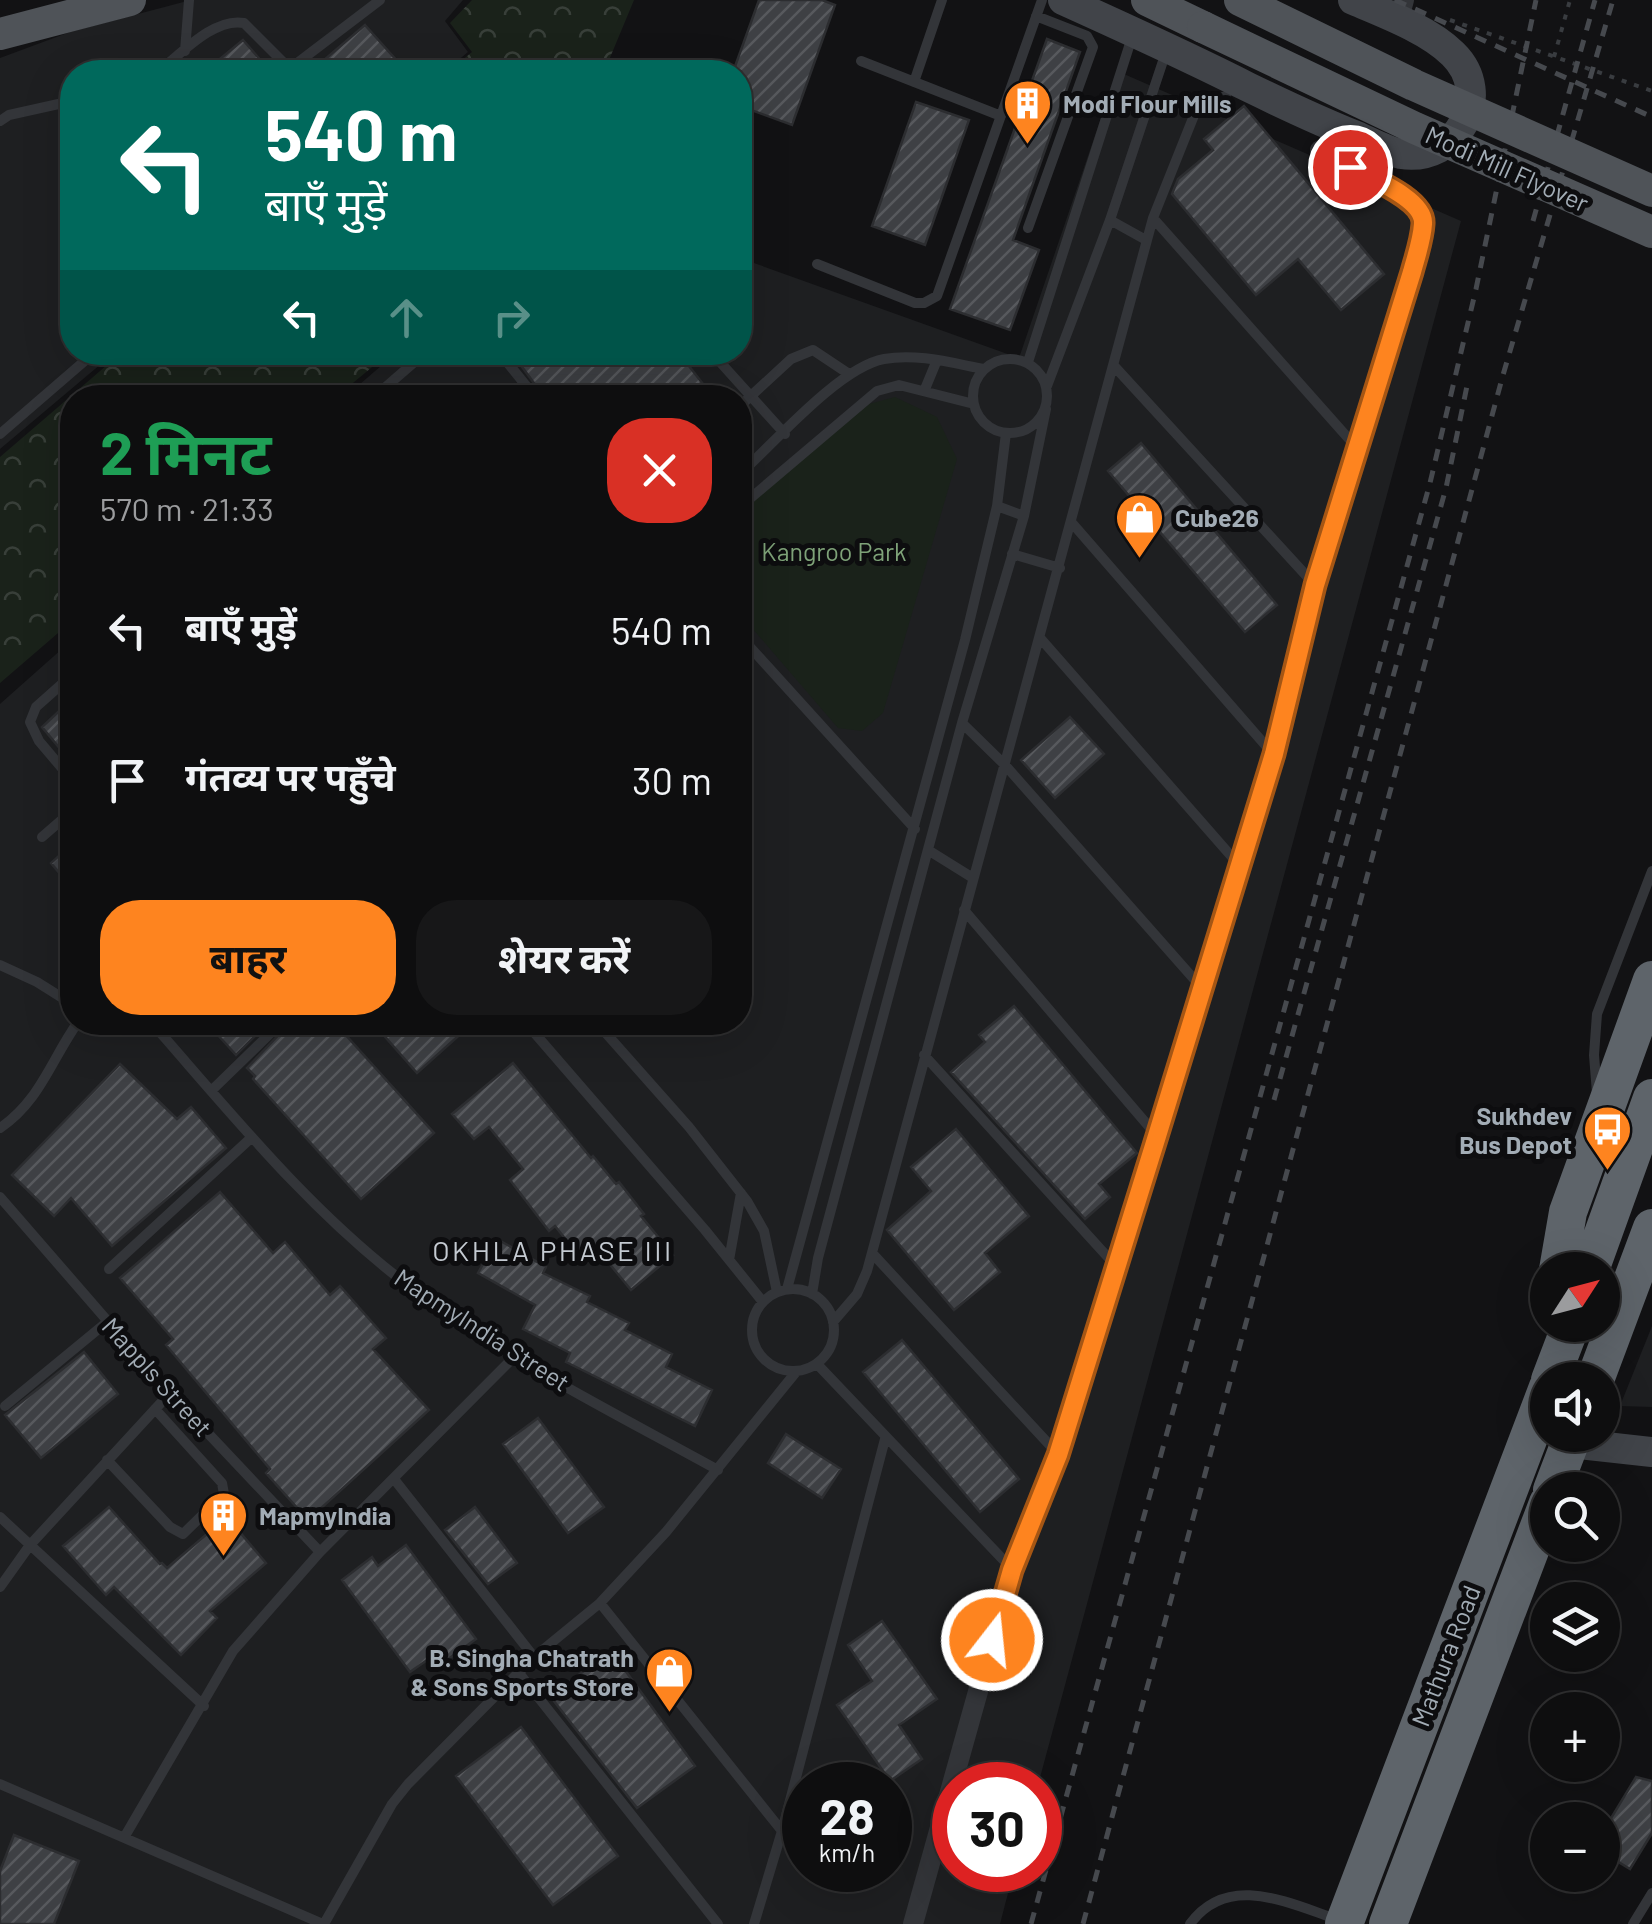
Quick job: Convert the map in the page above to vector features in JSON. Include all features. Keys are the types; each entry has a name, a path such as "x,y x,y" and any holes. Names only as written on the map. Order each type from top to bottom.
{"highway":[{"path":"1561,1252 1568,1212 1652,980"},
{"path":"1596,1252 1652,1098"},
{"path":"1601,1362 1652,1228"},
{"name":"Mathura Road","path":"1345,1923 1530,1435"},
{"name":"Mathura Road","path":"1388,1924 1530,1550"}],"main road":[{"path":"0,34 130,0"},
{"name":"Modi Mill Flyover","path":"1147,0 1415,128 1652,232"},
{"name":"Modi Mill Flyover","path":"1240,0 1414,85 1652,191"},
{"path":"1049,8 1134,32 1302,114 1398,154 1420,155 1441,148 1458,134 1470,114 1472,92 1466,70 1452,52 1402,8 1353,0"},
{"path":"1620,1447 1652,1452"}],"street":[{"path":"913,1924 1012,1570 1058,1455 1274,754 1315,585 1412,272 1424,221 1412,201 1320,150"}],"lane":[{"path":"186,51 189,0"},
{"path":"301,60 380,0"},
{"path":"914,82 942,0"},
{"path":"1028,228 1093,47 1088,36 1042,0"},
{"path":"817,264 914,303 924,304 937,296 1001,116 1049,8"},
{"path":"174,60 216,28 238,21 281,60"},
{"path":"1028,362 1134,32"},
{"path":"812,1294 818,1258 962,724 1024,516 1046,409 1047,386 1110,220 1168,47"},
{"path":"861,61 1001,116"},
{"path":"833,1322 857,1294 872,1253 1153,218 1199,103 1226,96"},
{"path":"0,121 9,114 60,103"},
{"path":"1153,218 1357,448"},
{"path":"1110,220 1146,240"},
{"path":"784,434 752,395 791,359 813,350 849,374"},
{"path":"1046,409 1030,427 1006,433 984,422 974,404 974,388 984,369 1006,358 1028,362 1047,386"},
{"path":"752,463 849,374 884,360 936,360 984,369"},
{"path":"925,389 936,360"},
{"path":"0,434 80,365"},
{"path":"389,385 411,365"},
{"path":"509,365 525,385"},
{"path":"724,365 743,385"},
{"path":"1115,367 1315,585"},
{"path":"752,497 877,391 899,386 925,389 974,404"},
{"path":"782,1291 915,829 997,506 1006,433"},
{"path":"997,506 1024,516"},
{"path":"1072,523 1274,754"},
{"path":"1012,554 1060,568"},
{"path":"1041,638 1239,865"},
{"path":"752,649 915,829"},
{"path":"60,686 36,707 30,722 39,741 60,766"},
{"path":"962,724 1005,765 1202,988"},
{"path":"42,837 60,821"},
{"path":"928,850 973,878"},
{"path":"1600,1124 1594,1055 1597,1014 1652,871"},
{"path":"964,910 1157,1136"},
{"path":"0,965 60,996"},
{"path":"0,1128 17,1117 40,1090 71,1035"},
{"name":"MapmyIndia Street","path":"161,1035 251,1138 327,1216 401,1280 514,1357 718,1470"},
{"path":"211,1092 269,1035"},
{"path":"536,1035 762,1302"},
{"path":"608,1035 741,1193 764,1230 782,1291"},
{"path":"924,1055 1116,1267"},
{"path":"109,1269 251,1138"},
{"path":"729,1260 741,1193"},
{"name":"Mappls Street","path":"0,1197 170,1393 320,1552"},
{"path":"872,1253 1058,1455"},
{"path":"0,1784 323,1924 392,1804 518,1673 600,1603 666,1532 796,1372 817,1364 831,1347 833,1322 825,1304 812,1294 782,1291 762,1302 752,1319 751,1330 757,1352 774,1367 796,1372"},
{"path":"5,1406 107,1322"},
{"path":"124,1836 233,1651 320,1552 514,1357"},
{"path":"817,1364 1012,1570"},
{"path":"0,1586 30,1545 170,1393"},
{"path":"107,1460 170,1527 182,1534 224,1494 222,1483 155,1409"},
{"path":"800,1762 885,1440"},
{"path":"394,1479 534,1658"},
{"path":"0,1518 204,1706"},
{"path":"600,1603 782,1830 754,1924"},
{"path":"518,1673 718,1924"},
{"path":"1633,1924 1652,1892"},
{"path":"1190,1924 1203,1907 1224,1896 1242,1894 1345,1923"}],"path":[{"path":"1554,56 1570,0"},
{"path":"1402,8 1652,91"}],"shaded area":[{"path":"191,0 463,0 445,21 468,52 458,60 60,60 60,365 100,365 76,385 60,385 60,398 0,449 0,58 70,32"},
{"path":"1117,71 1461,221 1044,1762 932,1762 932,1892 1008,1892 1000,1924 0,1924 0,704 60,651 60,1035 752,1035 752,385 359,385 382,365 752,365 752,262 1019,358"},
{"path":"1652,1326 1652,1407 1620,1406"}],"green space":[{"path":"472,0 634,0 609,60 462,60 472,52 450,23"},
{"path":"107,365 375,365 350,385 84,385"},
{"name":"Kangroo Park","path":"895,397 937,417 957,459 883,713 862,731 838,728 752,628 752,501 869,404"},
{"path":"60,405 60,631 0,683 0,457"}],"building":[{"path":"759,0 822,0 835,5 792,125 752,110 752,60 737,60"},
{"path":"365,25 396,60 324,60"},
{"name":"Modi Flour Mills","path":"1047,39 1080,52 1013,240 1039,250 1010,330 950,309"},
{"path":"243,40 260,60 219,60"},
{"path":"916,102 969,120 925,245 872,226"},
{"path":"1244,106 1384,274 1341,310 1298,259 1256,295 1172,194 1178,179 1213,150 1204,139"},
{"path":"521,365 688,365 704,385 535,385"},
{"path":"1141,443 1277,605 1245,632 1108,471"},
{"path":"60,710 60,749 42,727"},
{"path":"1070,717 1104,754 1055,798 1021,760"},
{"path":"60,855 60,874 51,863"},
{"path":"1014,1006 1137,1153 1099,1184 1110,1197 1085,1219 951,1072 985,1042 979,1035"},
{"path":"218,1035 256,1035 236,1055"},
{"path":"279,1035 346,1035 434,1133 361,1199 247,1068"},
{"path":"384,1035 459,1035 417,1073"},
{"path":"513,1063 591,1158 616,1184 619,1182 673,1255 631,1290 598,1250 583,1261 555,1226 549,1231 510,1180 523,1169 489,1127 474,1139 452,1114"},
{"path":"120,1064 177,1119 191,1107 226,1148 112,1246 71,1198 54,1216 12,1175"},
{"path":"956,1129 1029,1216 985,1253 1000,1272 954,1310 887,1230 931,1191 911,1167"},
{"path":"220,1192 273,1253 285,1242 330,1295 340,1286 386,1338 373,1349 429,1410 308,1520 166,1345 173,1339 120,1278"},
{"path":"497,1239 546,1267 543,1273 590,1296 587,1302 629,1323 625,1330 672,1354 666,1367 712,1390 695,1426 566,1362 570,1353 523,1329 535,1305 478,1273"},
{"path":"902,1340 1019,1479 980,1512 863,1372"},
{"path":"84,1352 118,1394 41,1458 5,1415"},
{"path":"538,1418 604,1507 568,1533 503,1444"},
{"path":"786,1434 841,1469 822,1498 768,1463"},
{"path":"109,1507 167,1568 227,1517 266,1563 210,1611 217,1618 181,1655 114,1587 106,1595 63,1546"},
{"path":"475,1507 517,1563 488,1584 445,1530"},
{"path":"406,1545 476,1639 440,1665 433,1656 410,1672 342,1580 372,1557 378,1566"},
{"path":"882,1621 937,1699 899,1725 922,1759 912,1766 912,1762 877,1762 837,1705 872,1681 848,1645"},
{"path":"611,1651 695,1766 637,1808 550,1696"},
{"path":"521,1727 618,1856 553,1905 456,1776"},
{"path":"1636,1777 1652,1781 1652,1833 1630,1869 1620,1863 1620,1803"},
{"path":"14,1835 79,1861 54,1924 0,1924 0,1871"}],"railway":[{"path":"1395,0 1652,117"},
{"path":"1031,1924 1430,483 1476,289 1536,0"},
{"path":"1533,221 1595,0"},
{"path":"1083,1924 1503,375 1613,0"},
{"path":"1274,1100 1446,488 1467,386"}],"place":[{"name":"Modi Flour Mills","path":"1028,146"},
{"name":"Cube26","path":"1140,560"},
{"name":"Sukhdev Bus Depot","path":"1607,1172"},
{"name":"MapmyIndia","path":"224,1558"},
{"name":"B. Singha Chatrath & Sons Sports Store","path":"669,1714"}],"district":[{"name":"OKHLA PHASE III","path":"553,1251"}],"route":[{"path":"992,1640 1012,1570 1058,1455 1157,1136 1274,754 1315,585 1412,272 1424,221 1420,210 1412,201 1350,167"}]}
